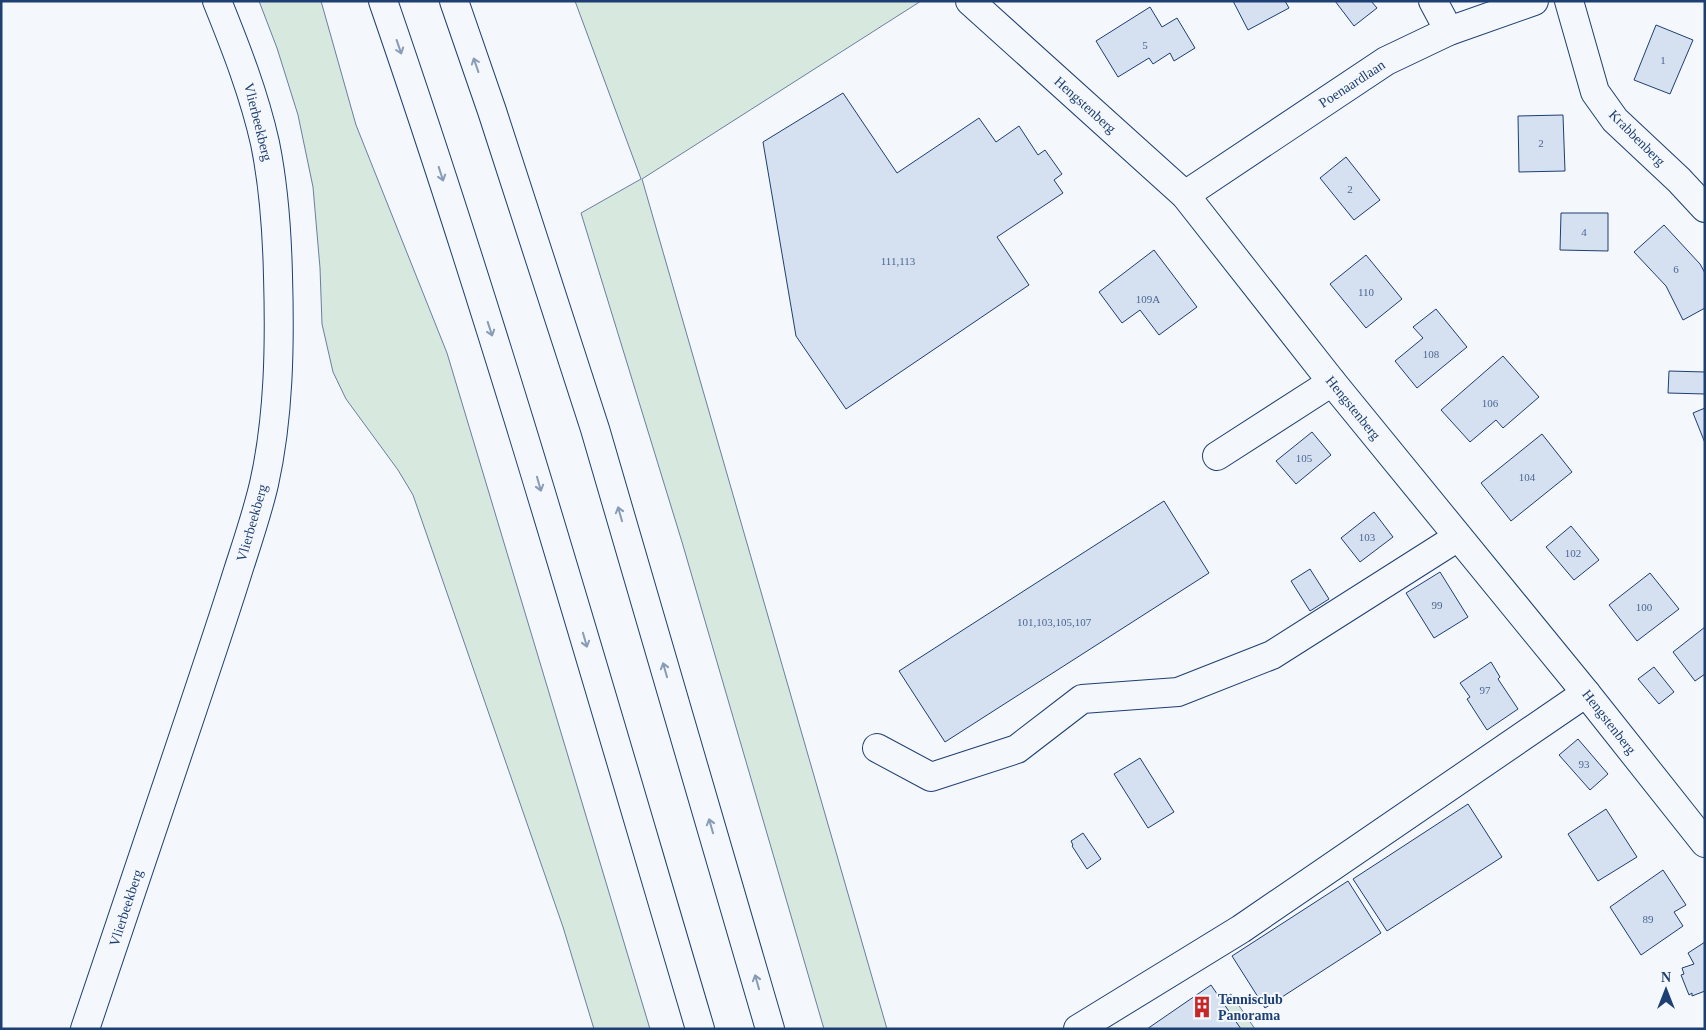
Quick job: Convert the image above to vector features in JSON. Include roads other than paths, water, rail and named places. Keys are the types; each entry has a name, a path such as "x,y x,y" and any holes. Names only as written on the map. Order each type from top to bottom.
{"main road":[{"name":"Vlierbeekberg","path":"85,1029 216,641 258,510 271,444 280,324 273,194 259,119 242,65 217,1"},
{"path":"383,1 426,128 528,448 700,1029"},
{"path":"454,1 492,111 595,429 770,1029"},
{"name":"Hengstenberg","path":"970,1 1185,195 1332,382 1586,693 1705,844"},
{"path":"1433,1 1449,31"},
{"name":"Poenaardlaan","path":"1185,195 1386,61 1449,31 1534,1"},
{"name":"Krabbenberg","path":"1569,1 1595,92 1615,120 1680,180 1705,208"},
{"path":"1217,456 1332,382"},
{"path":"877,748 932,777 1017,749 1082,699 1178,692 1272,655 1458,537"},
{"path":"1078,1029 1241,929 1586,693"}],"place":[{"name":"Tennisclub Panorama","path":"1202,1007"}]}
